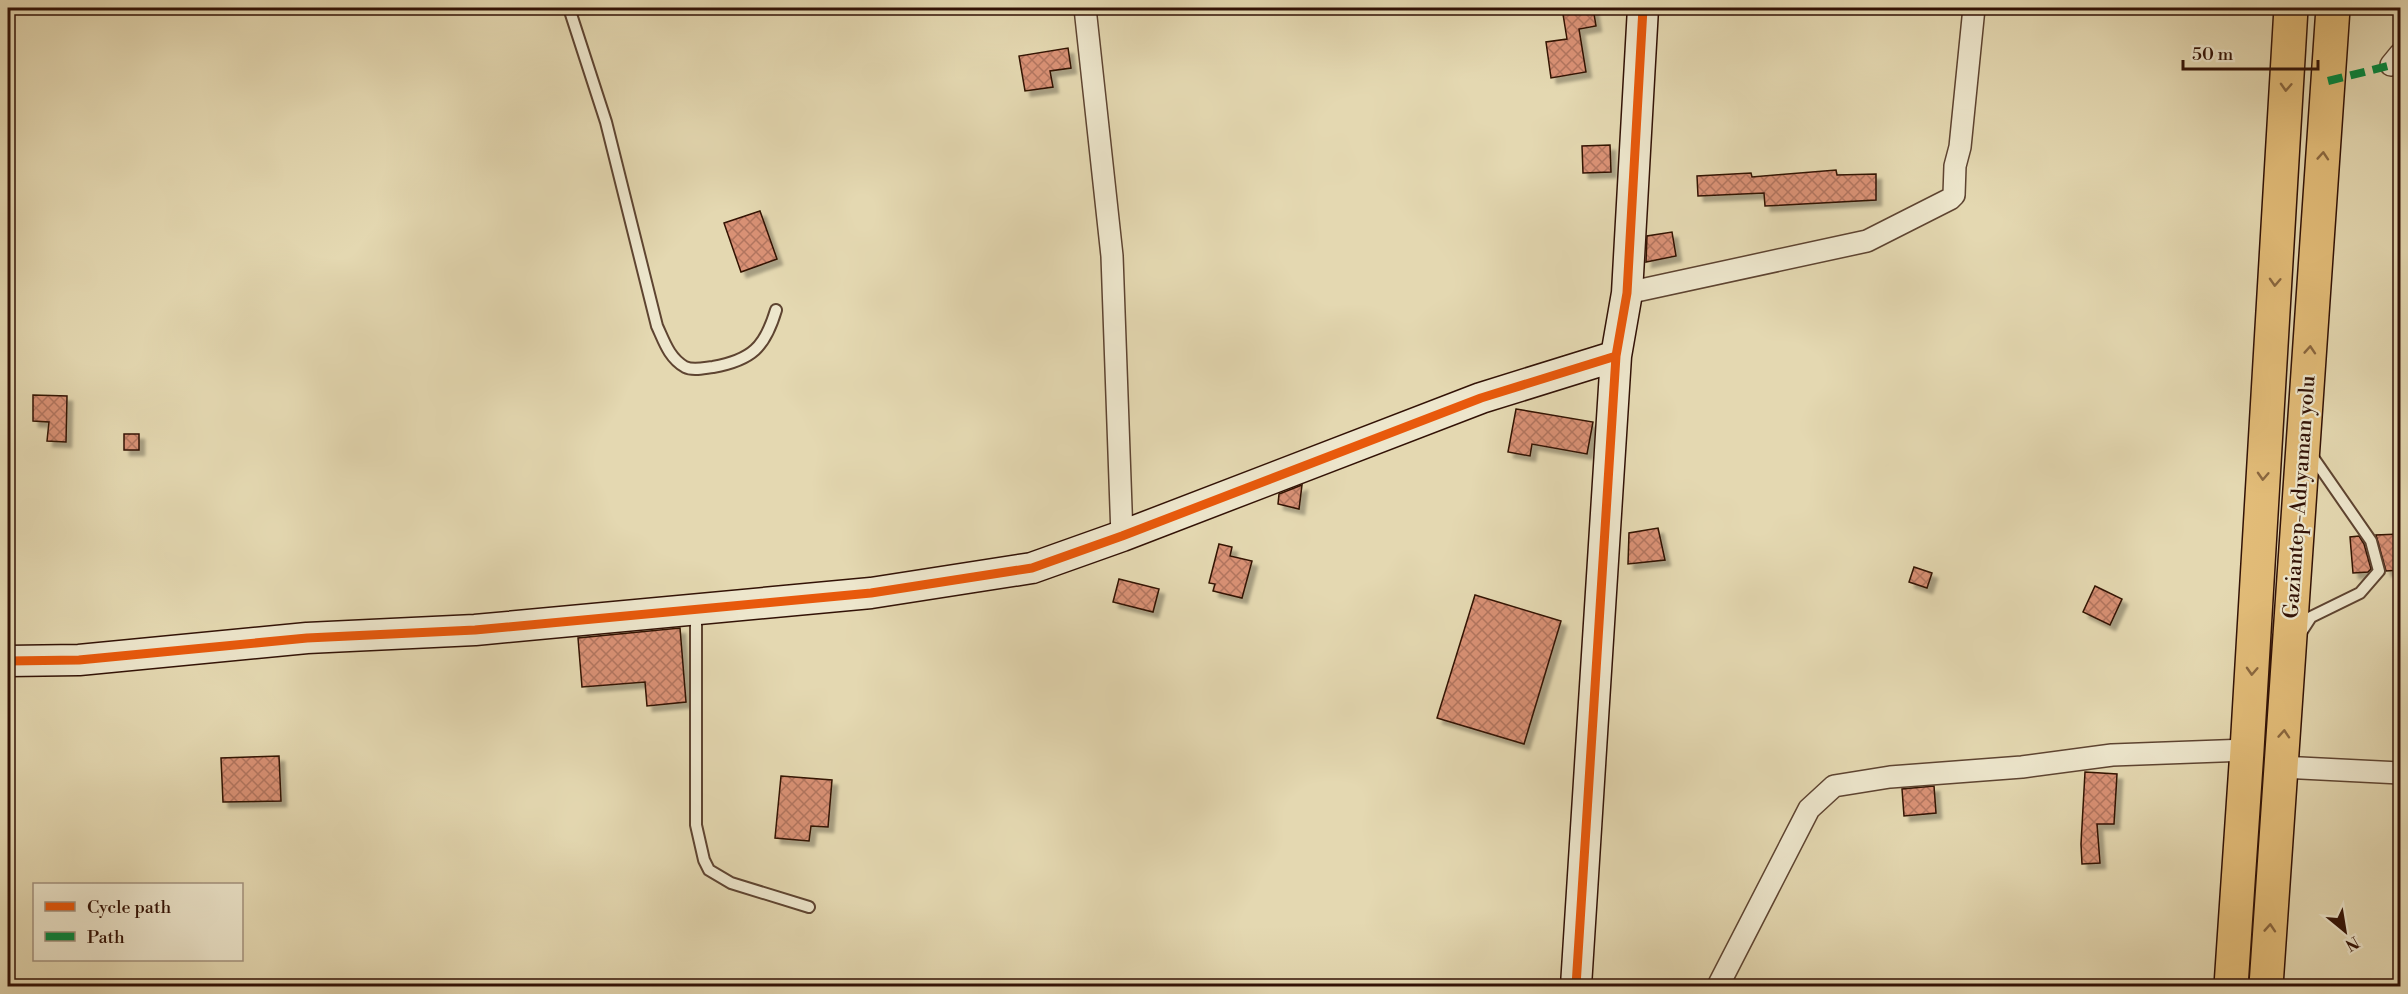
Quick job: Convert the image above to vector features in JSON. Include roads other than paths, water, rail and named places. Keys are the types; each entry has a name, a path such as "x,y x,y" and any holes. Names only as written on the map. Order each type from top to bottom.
{"highway":[{"name":"Gaziantep-Adıyaman yolu","path":"2231,987 2291,8"},
{"name":"Gaziantep-Adıyaman yolu","path":"2266,987 2333,8"}],"street":[{"path":"1085,8 1112,256 1122,536"},
{"path":"1576,987 1616,356 1627,293 1643,8"},
{"path":"1627,293 1867,241 1950,199 1954,195 1955,166 1960,147 1974,8"},
{"path":"8,661 79,660 307,638 475,630 871,593 1032,568 1122,536 1481,398 1616,356"},
{"path":"1718,987 1809,809 1834,786 1890,777 2022,767 2112,755 2247,750"},
{"path":"2282,766 2400,773"}],"lane":[{"path":"569,8 606,122 657,326 669,352 686,368 699,369 728,364 753,353 769,334 776,309"},
{"path":"2289,649 2311,617 2360,593 2379,571 2371,541 2303,443"},
{"path":"696,609 696,825 704,860 709,870 732,883 809,907"}]}
